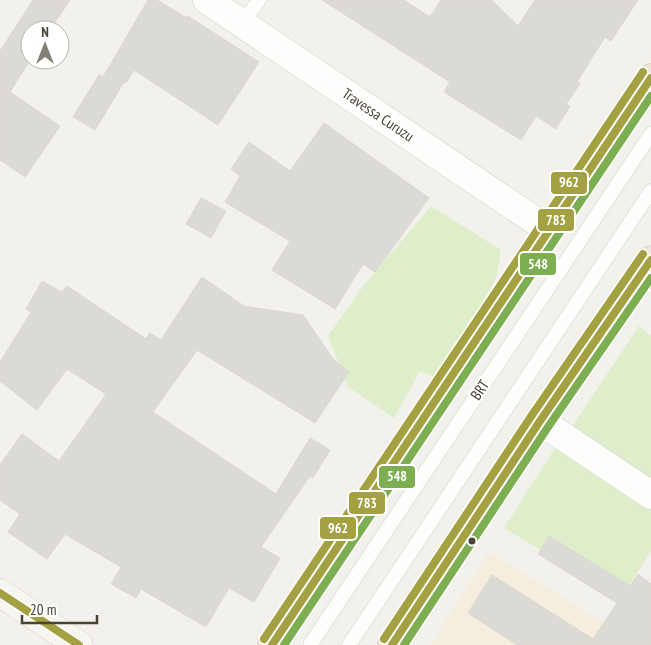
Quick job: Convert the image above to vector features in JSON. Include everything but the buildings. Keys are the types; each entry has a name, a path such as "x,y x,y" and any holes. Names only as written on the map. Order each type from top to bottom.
{"highway":[{"path":"272,645 651,78"},
{"path":"392,645 540,421 648,273"}],"street":[{"name":"Travessa Curuzu","path":"206,0 549,230"},
{"path":"540,421 651,495"},
{"path":"0,593 66,642"}],"lane":[{"path":"242,24 259,0"},
{"name":"BRT","path":"310,645 651,134"},
{"path":"350,645 651,191"}],"shaded area":[{"path":"489,552 641,645 431,645"}],"green space":[{"path":"431,206 501,250 497,276 440,380 420,371 394,418 348,387 328,336 364,285"},
{"path":"639,326 651,336 651,487 570,430"},
{"path":"559,442 651,506 651,551 621,598 504,528"}],"transit line":[{"name":"962","path":"264,639 643,72"},
{"name":"783","path":"272,645 651,78"},
{"name":"548","path":"284,645 651,96"},
{"name":"962","path":"384,639 532,415 643,254"},
{"name":"783","path":"392,645 540,421 651,260"},
{"name":"548","path":"404,645 548,427 651,278"},
{"name":"783","path":"0,593 79,645"}]}
